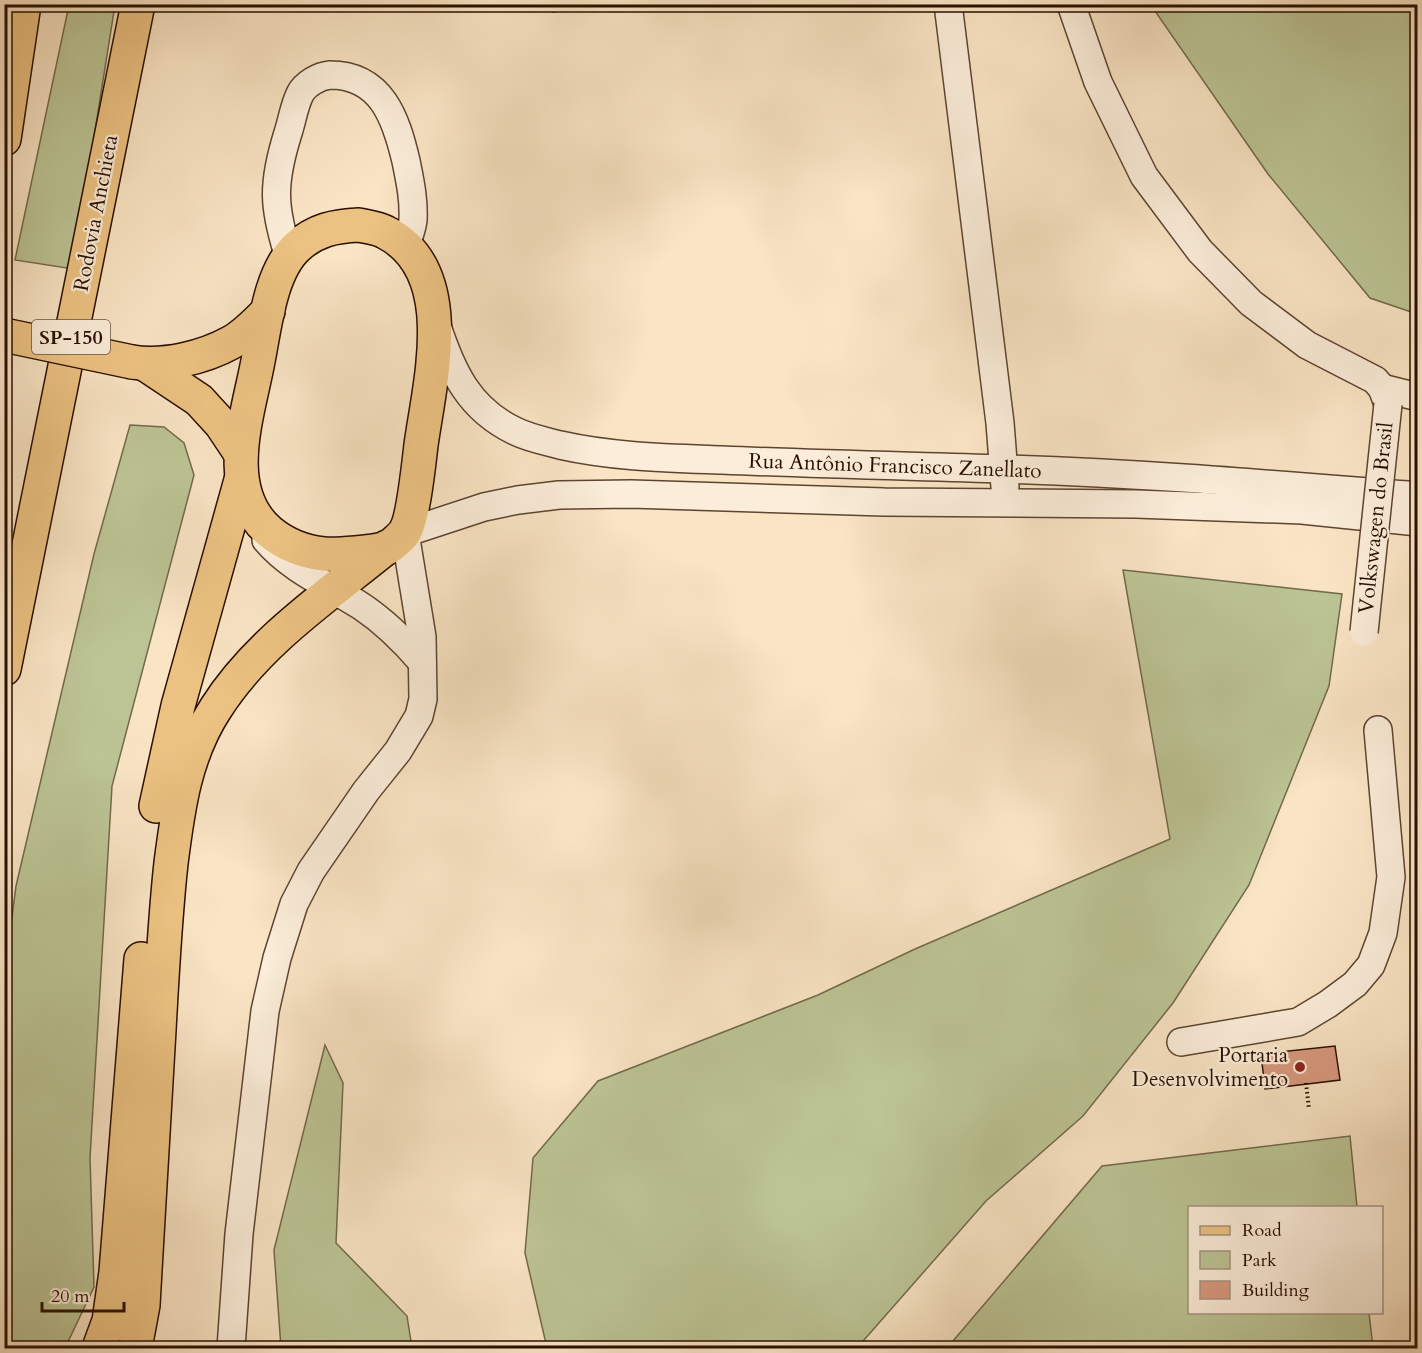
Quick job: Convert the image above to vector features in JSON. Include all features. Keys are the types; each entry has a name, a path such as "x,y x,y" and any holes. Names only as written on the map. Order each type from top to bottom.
{"main road":[{"path":"4,139 24,4"},
{"name":"Rodovia Anchieta","path":"4,669 138,4"},
{"name":"Rua Antônio Francisco Zanellato","path":"99,1348 109,1321 116,1272 149,855 158,792 197,632 241,467 268,311 283,266 296,247 315,233 336,226 359,225 384,232 406,246 421,267 431,294 435,322 432,362 416,481 396,540"},
{"path":"4,335 139,363 188,358 216,350 233,342 248,331 268,311"},
{"path":"139,363 199,400 221,424 241,467 249,504 255,515 275,536 298,549 339,554 396,540"},
{"path":"135,1348 143,1305 166,908 177,816 186,772 215,709 242,673 283,633 396,540"}],"street":[{"path":"948,4 1004,469 1005,503"},
{"path":"1071,4 1098,82 1144,176 1200,252 1251,303 1307,345 1375,380 1385,396 1418,397"},
{"path":"289,257 278,224 276,196 279,163 301,92 322,76 342,75 357,79 374,89 389,110 400,135 414,196 413,223 406,246"},
{"name":"Rua Antônio Francisco Zanellato","path":"435,322 451,365 466,392 478,405 498,422 534,439 580,449 623,455 1150,475 1418,496"},
{"name":"Volkswagen do Brasil","path":"1364,632 1385,396"},
{"name":"Rua Antônio Francisco Zanellato","path":"396,540 484,507 560,495 631,494 884,502 1136,504 1302,510 1418,522"},
{"path":"255,515 265,539 276,551 382,621 422,662"},
{"path":"231,1348 240,1222 265,1011 277,958 294,904 311,871 366,791 398,751 419,716 423,699 422,637 396,540"},
{"path":"1181,1042 1298,1022 1355,984 1371,965 1383,933 1391,877 1378,730"}],"path":[{"path":"1306,1083 1309,1109"}],"green space":[{"path":"69,5 115,5 73,269 15,260"},
{"path":"1154,5 1417,5 1417,314 1370,298 1268,174 1157,14"},
{"path":"130,425 164,427 184,443 194,475 112,786 90,1158 94,1287 65,1348 5,1348 4,979 16,886 94,554"},
{"path":"1123,570 1342,594 1329,686 1249,885 1173,1003 1083,1116 986,1201 857,1348 547,1348 525,1253 533,1158 598,1081 818,995 915,949 1170,839"},
{"path":"325,1045 343,1083 336,1243 407,1316 412,1348 281,1348 274,1250"},
{"path":"1350,1136 1357,1206 1188,1206 1188,1314 1369,1314 1373,1348 947,1348 1102,1166"}],"building":[{"path":"552,4 599,4 553,12"},
{"name":"Portaria Desenvolvimento","path":"1335,1046 1340,1080 1265,1089 1261,1054"}],"place":[{"name":"Portaria Desenvolvimento","path":"1300,1067"}]}
